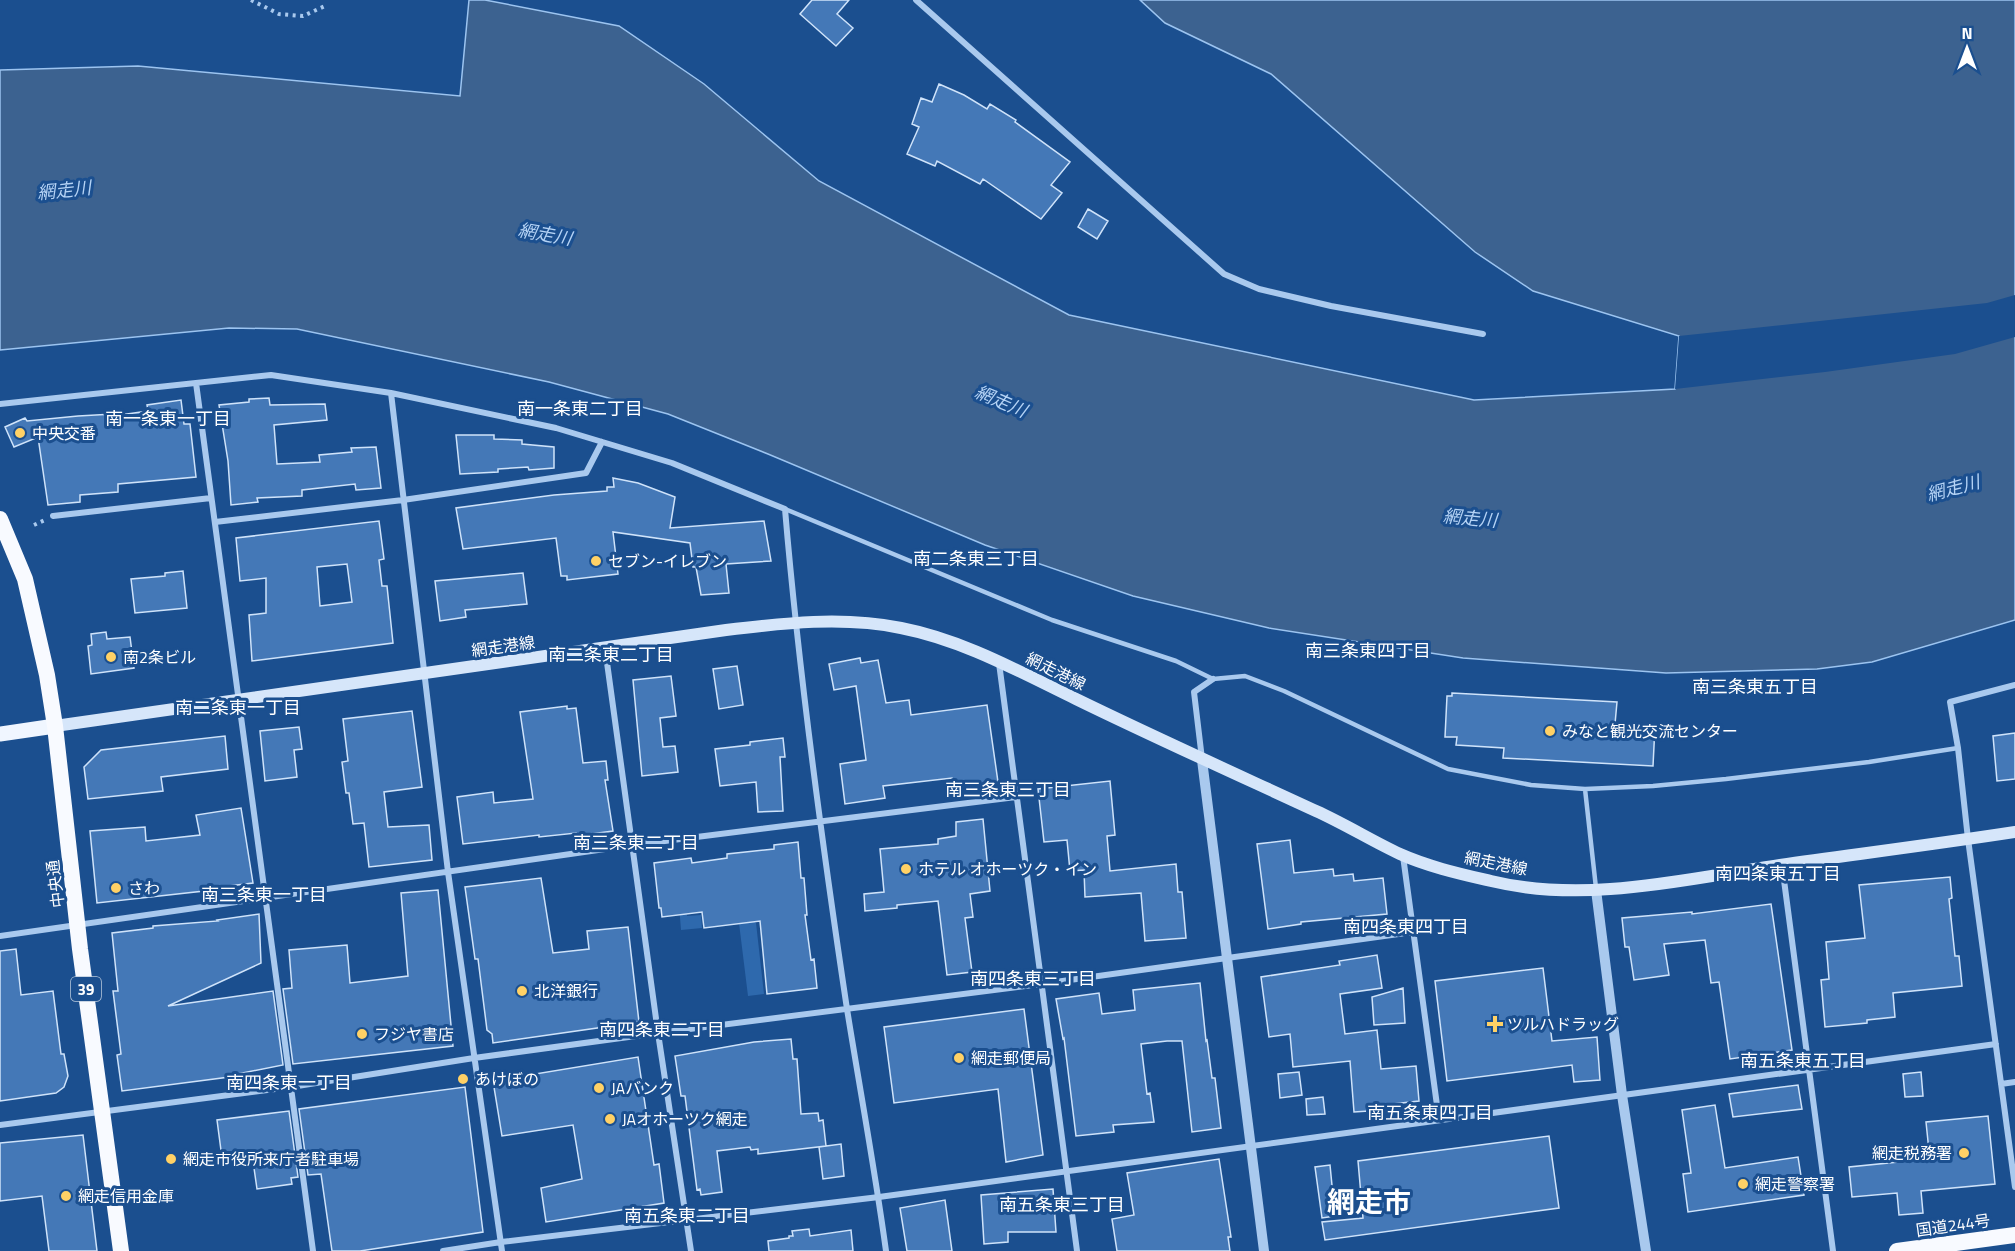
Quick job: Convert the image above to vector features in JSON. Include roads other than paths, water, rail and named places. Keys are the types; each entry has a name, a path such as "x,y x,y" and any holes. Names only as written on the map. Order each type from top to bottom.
{"highway":[{"name":"中央通","path":"0,519 26,579 55,726 77,925 121,1251"},
{"name":"国道244号","path":"1897,1251 2015,1235"}],"main road":[{"name":"網走港線","path":"55,726 795,621 845,622 898,627 937,636 998,662 1202,760 1319,812 1403,855 1453,872 1496,882 1560,891 1596,890 2015,832"},
{"path":"0,734 55,726"}],"street":[{"path":"915,0 1224,274 1259,289 1331,306 1483,334"},
{"path":"0,404 271,375 391,393 556,428 672,463 785,509 795,621 821,821 847,1009 886,1251"},
{"path":"196,383 313,1251"},
{"path":"391,393 448,872 502,1251"},
{"path":"215,522 403,500 586,473 602,442"},
{"path":"53,516 211,498"},
{"path":"605,647 658,1033 691,1251"},
{"path":"998,662 1077,1251"},
{"path":"1213,679 1194,692 1264,1251"},
{"path":"2015,685 1950,702 1958,748 1968,839 2015,1186"},
{"path":"0,936 633,845 1016,797"},
{"path":"1403,855 1439,1120"},
{"path":"1782,865 1833,1251"},
{"path":"1596,890 1646,1251"},
{"path":"0,1125 291,1087 474,1058 1041,984 1413,932"},
{"path":"443,1251 501,1242 879,1197 1996,1044"},
{"path":"2001,1084 2015,1082"}],"lane":[{"path":"785,509 1052,620 1176,661 1213,679 1245,676 1256,680 1448,769 1531,785 1585,789 1653,786 1726,779 1869,762 1958,748"},
{"path":"1585,789 1596,890"}],"water":[{"name":"網走川","path":"469,0 485,0 619,26 704,84 819,181 1069,315 1474,400 1675,389 1679,336 1533,291 1475,252 1271,74 1165,23 1140,0 2015,0 2015,620 1872,662 1817,669 1666,673 1463,658 1269,628 1133,596 985,545 668,414 549,382 297,329 229,328 0,350 0,70 138,66 460,96"}],"place":[{"name":"中央交番","path":"20,433"},
{"name":"セブン-イレブン","path":"596,561"},
{"name":"南2条ビル","path":"111,657"},
{"name":"みなと観光交流センター","path":"1550,731"},
{"name":"ホテル オホーツク・イン","path":"906,869"},
{"name":"さわ","path":"116,888"},
{"name":"北洋銀行","path":"522,991"},
{"name":"ツルハドラッグ","path":"1495,1024"},
{"name":"フジヤ書店","path":"362,1034"},
{"name":"網走郵便局","path":"959,1058"},
{"name":"あけぼの","path":"463,1079"},
{"name":"JAバンク","path":"599,1088"},
{"name":"JAオホーツク網走","path":"610,1119"},
{"name":"網走税務署","path":"1964,1153"},
{"name":"網走市役所来庁者駐車場","path":"171,1159"},
{"name":"網走警察署","path":"1743,1184"},
{"name":"網走信用金庫","path":"66,1196"}],"district":[{"name":"南一条東二丁目","path":"580,408"},
{"name":"南一条東一丁目","path":"168,418"},
{"name":"南二条東三丁目","path":"976,558"},
{"name":"南三条東四丁目","path":"1368,650"},
{"name":"南二条東二丁目","path":"611,654"},
{"name":"南三条東五丁目","path":"1755,686"},
{"name":"南二条東一丁目","path":"238,707"},
{"name":"南三条東三丁目","path":"1008,789"},
{"name":"南三条東二丁目","path":"636,842"},
{"name":"南四条東五丁目","path":"1778,873"},
{"name":"南三条東一丁目","path":"264,894"},
{"name":"南四条東四丁目","path":"1406,926"},
{"name":"南四条東三丁目","path":"1033,978"},
{"name":"南四条東二丁目","path":"662,1029"},
{"name":"南五条東五丁目","path":"1803,1060"},
{"name":"南四条東一丁目","path":"289,1082"},
{"name":"南五条東四丁目","path":"1430,1112"},
{"name":"網走市","path":"1369,1201"},
{"name":"南五条東三丁目","path":"1062,1204"},
{"name":"南五条東二丁目","path":"687,1215"}]}
